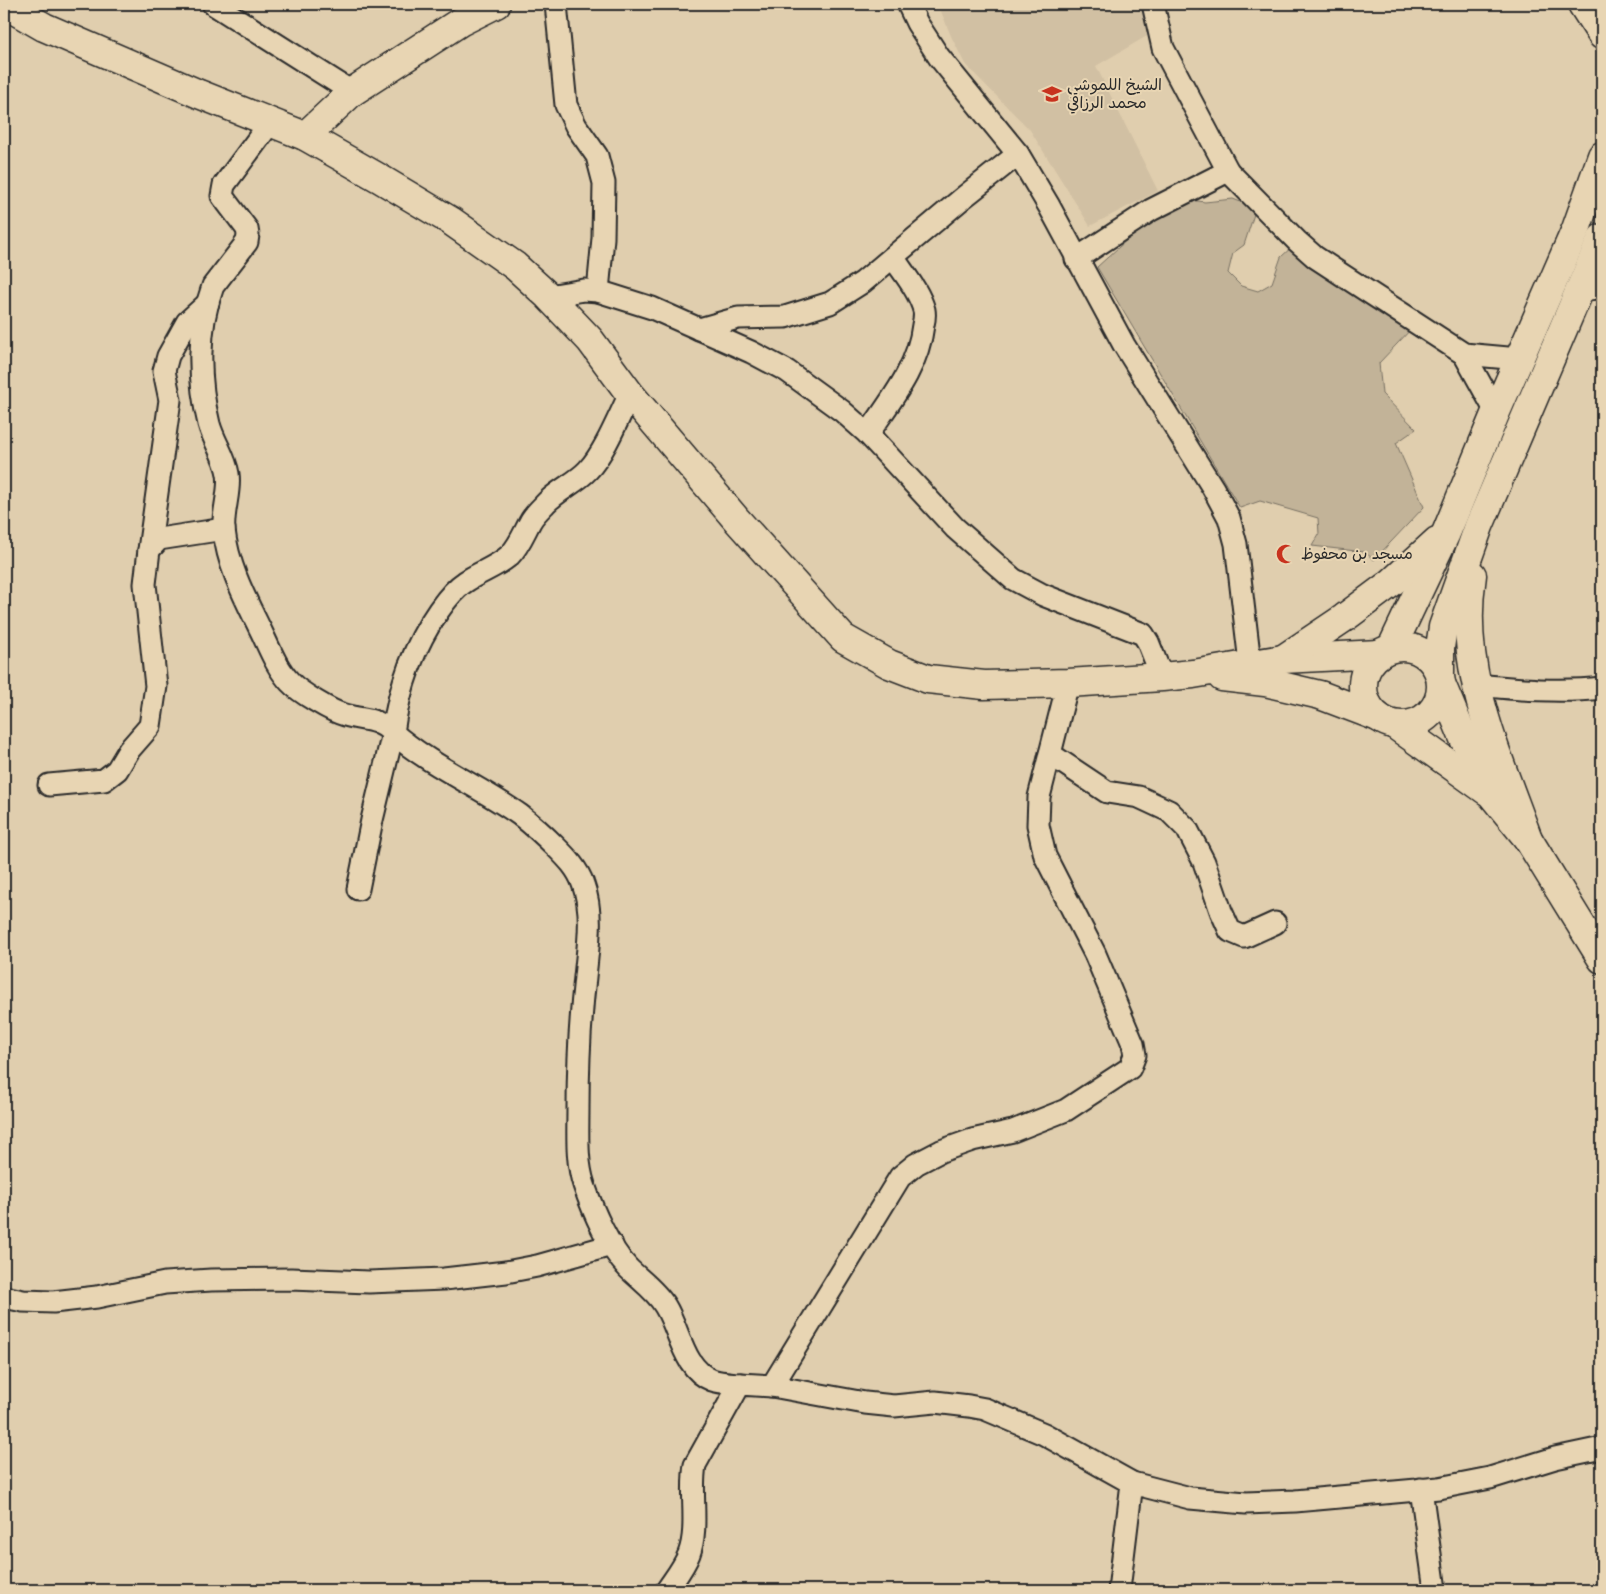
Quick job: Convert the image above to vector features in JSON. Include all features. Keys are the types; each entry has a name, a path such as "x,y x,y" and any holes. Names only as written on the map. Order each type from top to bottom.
{"main road":[{"path":"305,136 352,92 460,22 496,4"},
{"path":"1582,4 1602,35"},
{"path":"4,6 44,27 198,94 305,136 451,222 515,266 548,296 590,340 630,394 736,519 843,638 889,664 928,679 984,685 1068,683 1193,674 1250,663 1386,650 1407,646 1421,651 1432,660 1464,741 1492,795 1528,839 1602,959"},
{"path":"1492,795 1386,721 1368,706 1363,692 1364,678 1369,664 1386,650 1446,533 1496,412 1576,229 1602,156"},
{"path":"1193,674 1265,682 1320,695 1386,721 1409,725 1422,720 1433,711 1439,699 1441,679 1440,648 1443,627 1479,526 1591,289 1602,238"},
{"path":"1479,526 1470,584 1468,635 1482,712 1528,839"},
{"path":"1283,659 1344,618 1390,583 1446,533"}],"street":[{"path":"214,4 352,92"},
{"path":"556,4 566,105 576,126 597,156 604,183 598,291"},
{"path":"908,4 917,23 939,57 1018,154 1049,206 1124,346 1213,488 1229,518 1236,544 1250,663"},
{"path":"1153,4 1163,48 1228,172 1274,218 1315,257 1464,354 1519,359"},
{"path":"270,122 224,185 222,196 247,229 247,242 213,286 202,334 200,360 209,424 225,462 228,476 224,529 228,558 244,597 277,665 291,684 324,706 344,715 375,720 384,724 410,748 519,815 540,831 572,862 583,882 589,905 589,933 578,1084 579,1157 584,1184 612,1245 627,1267 664,1304 690,1361 699,1373 713,1380 772,1386 874,1404 894,1406 935,1402 985,1409 1044,1434 1132,1483 1190,1498 1246,1503 1295,1501 1421,1490 1490,1478 1555,1458 1602,1448"},
{"path":"699,329 738,318 785,317 830,303 863,282 1018,154"},
{"path":"1076,259 1151,210 1228,172"},
{"path":"868,434 898,392 913,365 922,336 925,312 920,298 893,258"},
{"path":"548,296 584,290 598,291 652,308 751,352 787,371 836,406 868,434 955,528 1013,578 1043,595 1143,634 1162,677"},
{"path":"48,785 104,780 117,770 129,750 150,726 156,686 145,584 170,400 164,371 168,356 188,322 208,303"},
{"path":"1464,354 1496,412"},
{"path":"358,888 403,683 426,628 442,605 464,582 508,556 516,549 531,520 545,503 556,493 578,480 590,469 600,454 630,394"},
{"path":"149,550 159,539 224,529"},
{"path":"772,1386 900,1177 916,1164 941,1151 972,1140 1013,1131 1066,1110 1124,1073 1133,1064 1133,1044 1099,963 1045,856 1038,825 1039,797 1068,683"},
{"path":"1476,686 1549,690 1602,688"},
{"path":"1050,754 1107,792 1139,797 1170,811 1187,830 1204,862 1230,931 1244,937 1275,923"},
{"path":"4,1297 53,1302 97,1297 165,1283 211,1280 291,1279 369,1282 444,1279 506,1272 537,1266 612,1245"},
{"path":"667,1590 690,1552 693,1532 693,1478 695,1465 740,1384"},
{"path":"1118,1590 1132,1483"},
{"path":"1421,1490 1435,1590"}],"shaded area":[{"name":"الشيخ اللموشي محمد الرزاقي","path":"938,4 1148,4 1152,33 1096,66 1158,191 1090,226 1030,130 965,64"},
{"path":"1183,199 1205,202 1233,199 1256,208 1244,245 1233,253 1228,273 1241,286 1258,291 1272,283 1281,257 1294,245 1414,326 1379,363 1382,394 1416,429 1396,443 1424,507 1374,560 1365,552 1312,546 1319,534 1318,518 1260,501 1240,508 1097,267 1151,218"}],"place":[{"name":"الشيخ اللموشي محمد الرزاقي","path":"1052,94"},
{"name":"مسجد بن محفوظ","path":"1286,554"}]}
